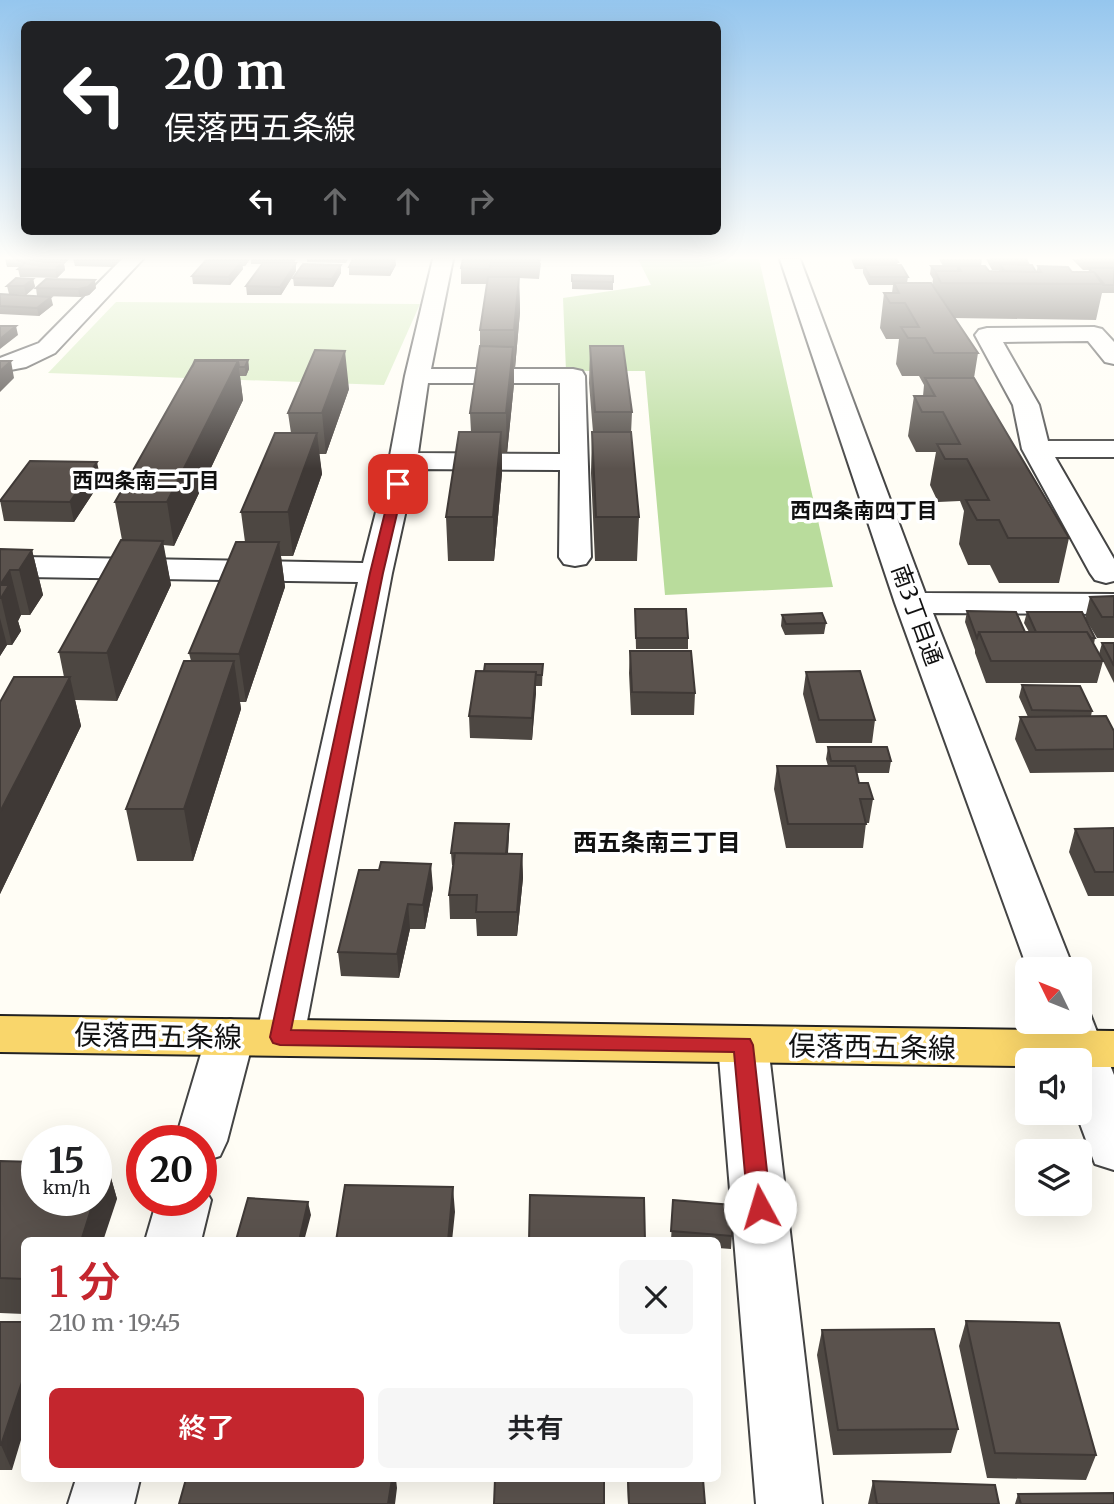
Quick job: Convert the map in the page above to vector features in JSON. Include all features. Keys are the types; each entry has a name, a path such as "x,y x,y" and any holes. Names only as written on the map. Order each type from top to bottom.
{"main road":[{"name":"俣落西五条線","path":"0,1034 743,1045 1089,1040"}],"street":[{"path":"0,365 17,362 47,348 65,329"},
{"path":"280,1037 376,573 403,461 427,329"},
{"name":"南3丁目通","path":"815,329 912,603 1046,957"},
{"path":"912,603 1110,589 1036,449 1026,405 987,335 1094,334 1114,357"},
{"path":"417,376 573,376 575,557"},
{"path":"1036,449 1105,449 1114,475"},
{"path":"403,461 574,462"},
{"path":"0,575 23,567 376,573"},
{"path":"205,1125 230,1037"},
{"path":"1089,1040 1114,1149"},
{"path":"743,1045 789,1504"},
{"path":"174,1237 180,1216"},
{"path":"101,1504 107,1482"}],"green space":[{"path":"90,329 409,329 384,385 48,373"},
{"path":"564,329 775,329 833,587 665,595 645,371 566,371"}],"building":[{"path":"0,329 12,329 0,339"},
{"path":"902,329 962,329 978,353 934,353 925,338 908,338"},
{"path":"480,346 513,347 506,413 470,413"},
{"path":"590,346 623,346 632,412 595,412"},
{"path":"315,350 345,351 322,413 288,413"},
{"path":"195,360 248,360 245,367 239,367 238,361 195,361 192,367"},
{"path":"0,361 11,361 0,371"},
{"path":"195,361 238,361 167,502 115,502"},
{"path":"925,378 974,378 1069,538 1008,538 999,520 977,520 966,500 989,500 967,459 945,459 937,444 960,444 943,412 922,412 914,396 935,396"},
{"path":"459,432 501,432 493,517 446,517"},
{"path":"592,432 631,432 639,517 596,517"},
{"path":"275,433 317,433 288,512 241,512"},
{"path":"30,461 97,462 70,502 0,501"},
{"path":"121,540 163,541 107,653 59,652"},
{"path":"236,542 279,542 239,654 189,653"},
{"path":"0,549 32,550 19,570 10,570 0,585"},
{"path":"0,585 9,585 1,598 0,598"},
{"path":"1114,596 1114,617 1102,617 1090,597"},
{"path":"635,609 686,609 688,638 636,638"},
{"path":"967,611 1016,612 1025,632 979,632 977,638"},
{"path":"1027,612 1082,612 1095,638 1091,638 1087,632 1036,632"},
{"path":"822,613 826,623 786,624 782,615"},
{"path":"979,632 1087,632 1103,661 991,661"},
{"path":"1102,643 1114,643 1114,666"},
{"path":"630,651 691,651 695,693 632,692"},
{"path":"184,661 234,661 184,809 126,809"},
{"path":"485,664 543,664 542,675 536,675 536,672 484,671"},
{"path":"476,671 536,672 532,718 469,716"},
{"path":"860,671 875,720 819,720 806,672"},
{"path":"14,677 70,677 0,812 0,702"},
{"path":"1022,685 1080,686 1092,711 1032,710"},
{"path":"1106,716 1114,731 1114,749 1036,750 1020,717"},
{"path":"828,747 887,747 891,761 831,761"},
{"path":"777,766 855,766 859,783 868,783 873,799 860,799 866,824 788,824"},
{"path":"455,823 509,824 506,854 451,853"},
{"path":"1114,828 1114,872 1095,872 1075,829"},
{"path":"455,853 522,854 517,912 476,912 477,895 449,895"},
{"path":"381,862 431,864 423,905 408,904 397,954 338,952 359,870 379,870"},
{"path":"0,1161 21,1162 21,1216 89,1216 82,1237 21,1237 21,1279 0,1278"},
{"path":"345,1185 453,1187 448,1237 337,1237"},
{"path":"530,1195 644,1198 645,1237 529,1237"},
{"path":"248,1198 308,1202 300,1237 237,1237"},
{"path":"673,1200 732,1205 732,1236 671,1231"},
{"path":"966,1321 1059,1323 1096,1455 995,1453"},
{"path":"0,1322 21,1322 21,1385 0,1445"},
{"path":"934,1329 958,1429 838,1430 822,1330"},
{"path":"873,1481 995,1485 999,1504 877,1504"},
{"path":"185,1482 392,1482 388,1504 179,1504"},
{"path":"495,1482 604,1482 604,1504 494,1504"},
{"path":"628,1482 703,1482 705,1504 629,1504"},
{"path":"1114,1493 1114,1504 1021,1504 1018,1494"}],"district":[{"name":"西四条南二丁目","path":"146,481"},
{"name":"西四条南四丁目","path":"864,511"},
{"name":"西五条南三丁目","path":"657,843"}],"route":[{"path":"398,484 376,573 280,1037 743,1045 760,1207"}]}
